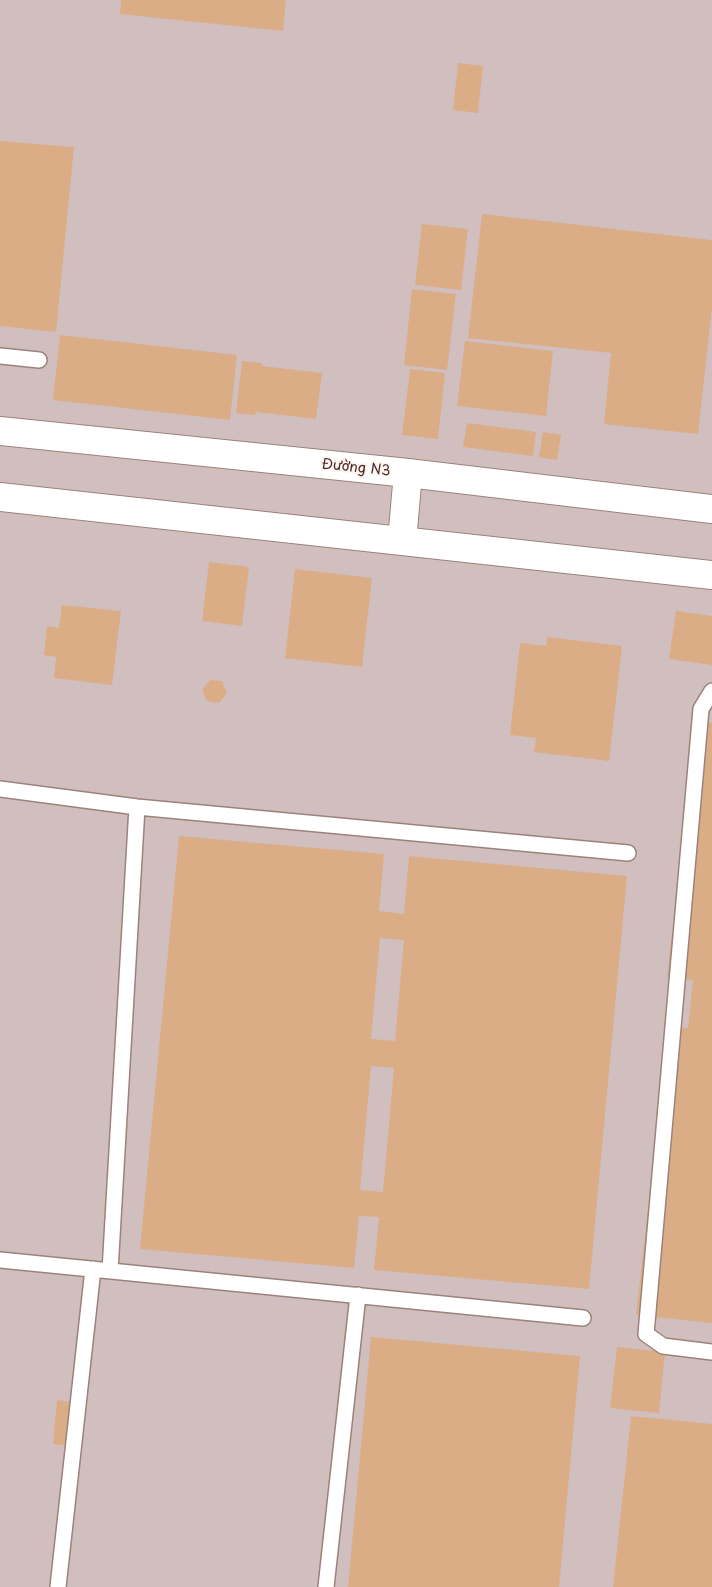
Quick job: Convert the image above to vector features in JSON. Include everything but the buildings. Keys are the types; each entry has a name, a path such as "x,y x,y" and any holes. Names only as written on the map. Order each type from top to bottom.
{"street":[{"name":"Đường N3","path":"0,431 408,473 712,509"},
{"path":"402,541 408,473"},
{"path":"0,497 712,575"}],"lane":[{"path":"0,356 39,360"},
{"path":"712,690 701,709 646,1334 663,1346 712,1352"},
{"path":"0,789 137,807 628,853"},
{"path":"110,1271 137,807"},
{"path":"0,1260 583,1318"},
{"path":"58,1587 93,1269"},
{"path":"326,1587 358,1295"}],"shaded area":[{"path":"0,0 712,0 712,1587 0,1587"}]}
